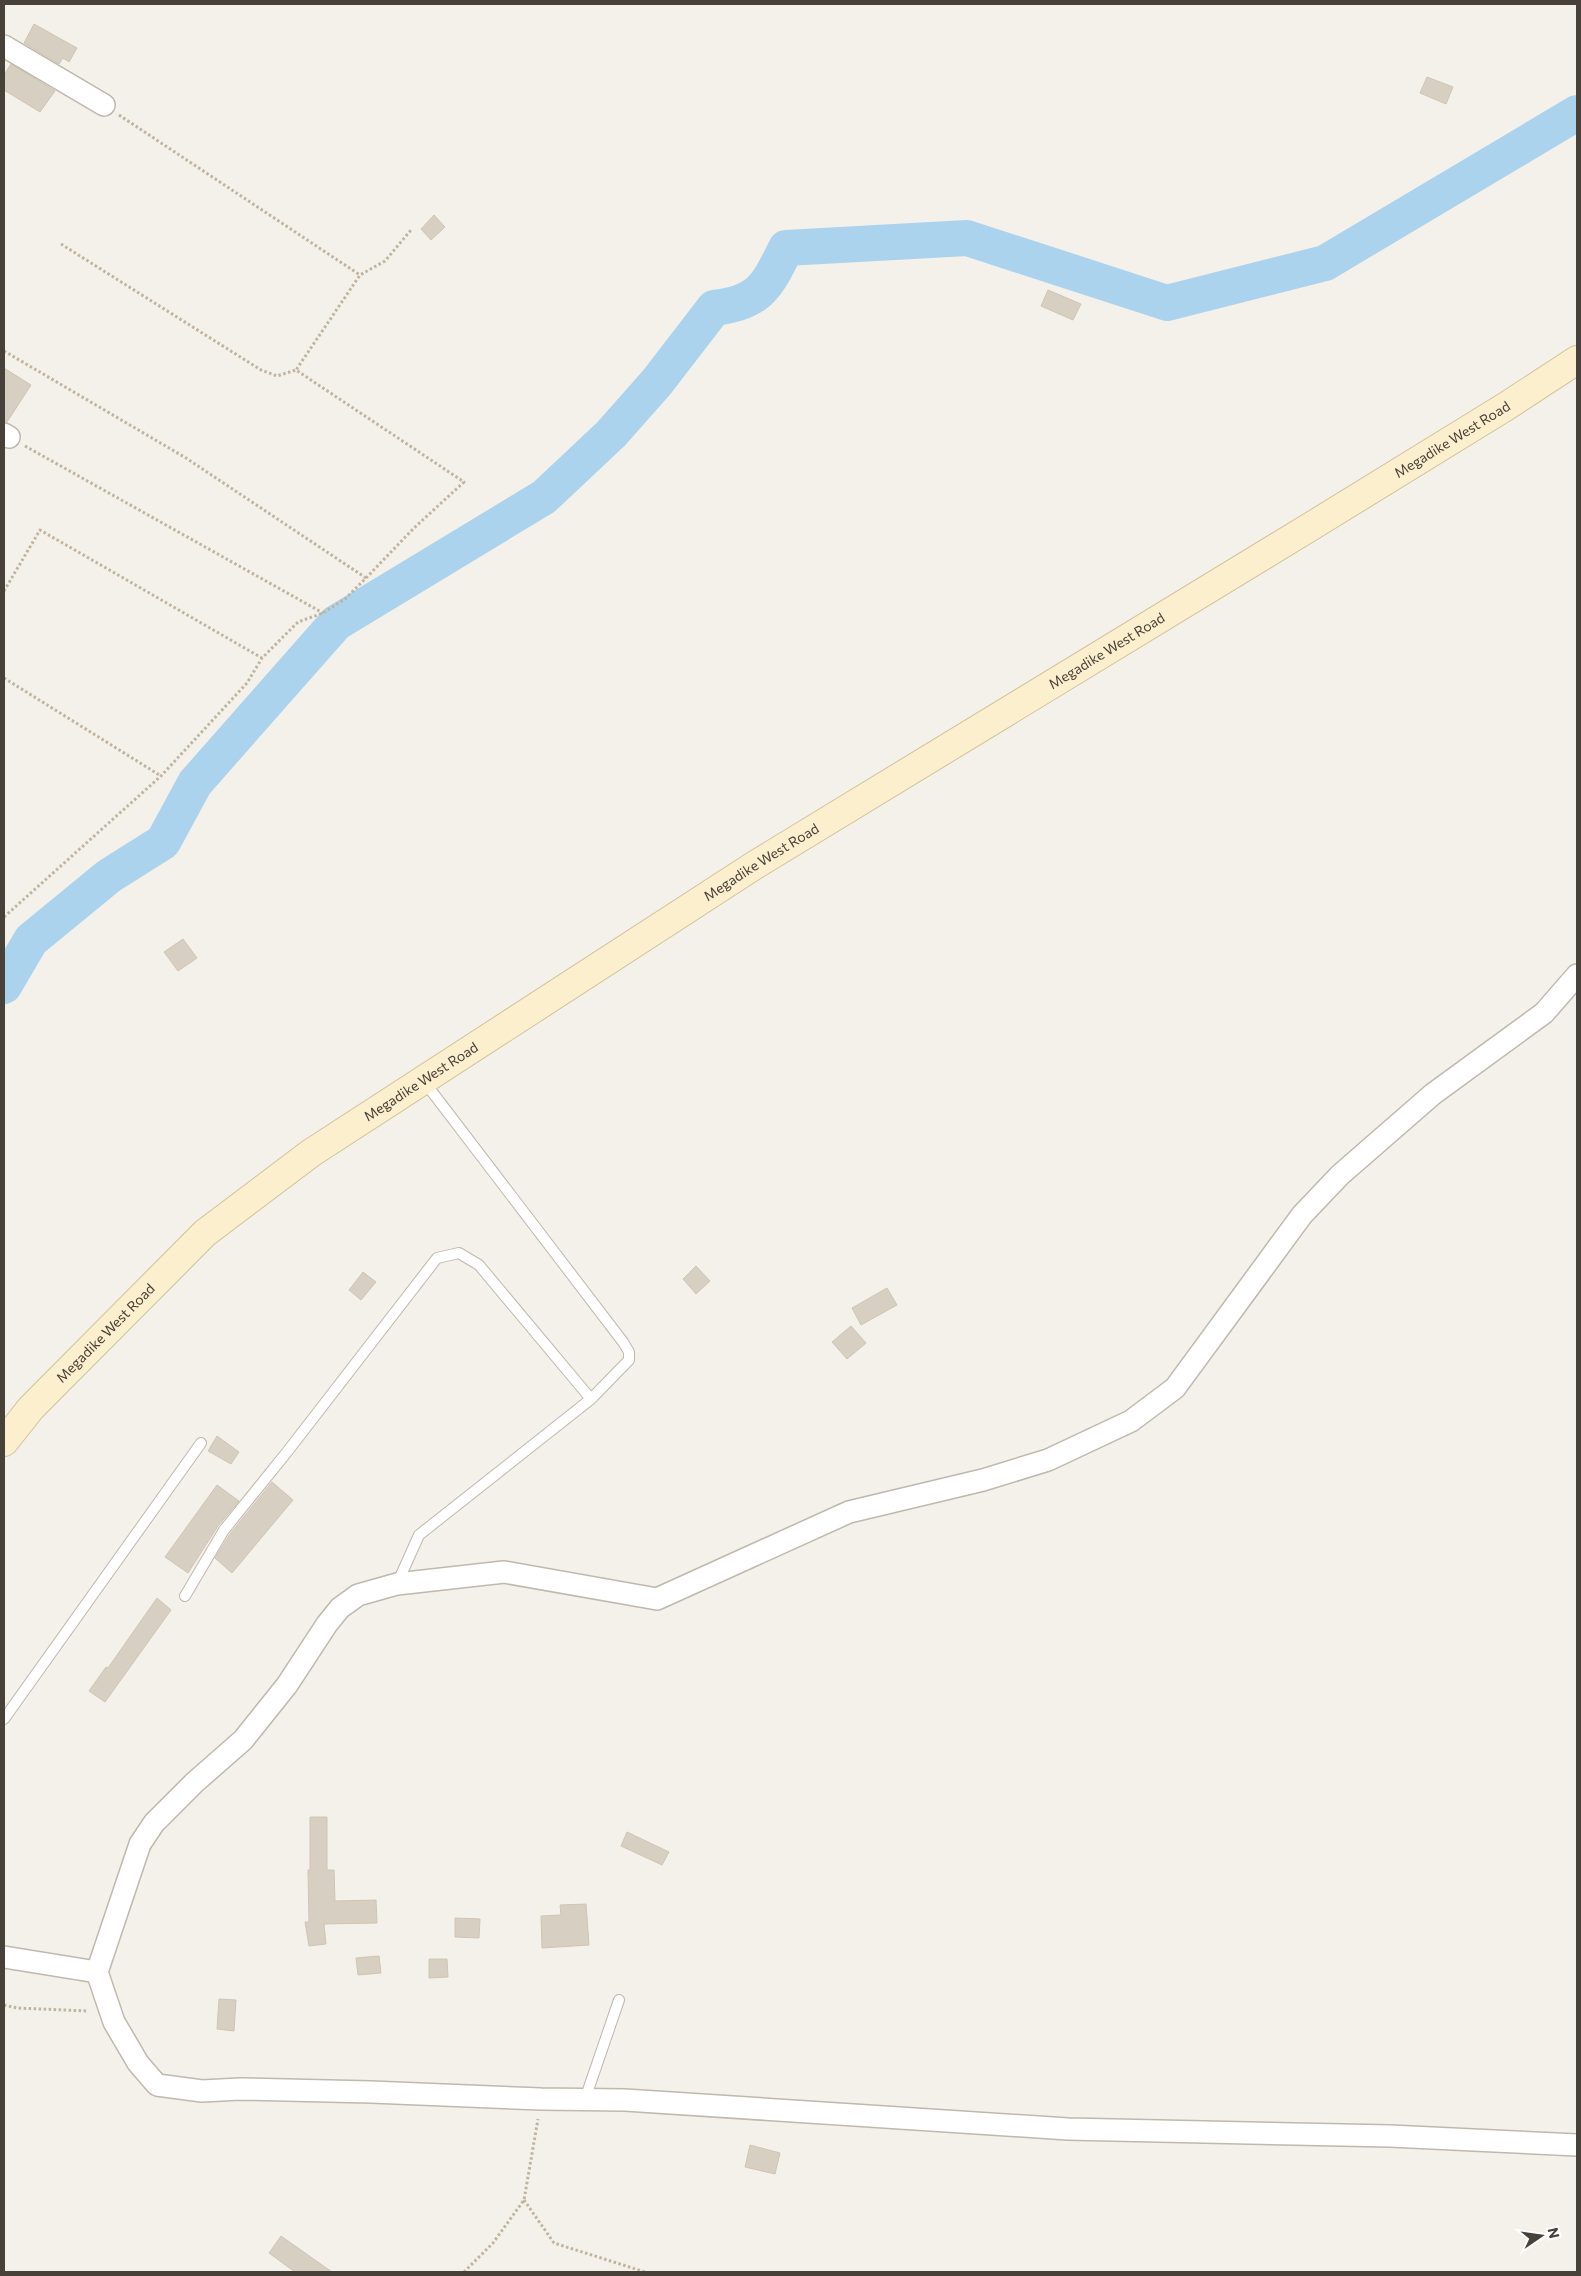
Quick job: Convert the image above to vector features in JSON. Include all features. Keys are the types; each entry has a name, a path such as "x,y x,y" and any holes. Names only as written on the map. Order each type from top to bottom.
{"street":[{"path":"4,46 104,105"},
{"name":"Megadike West Road","path":"4,1442 31,1408 205,1233 311,1153 755,865 1310,527 1505,407 1577,360"},
{"path":"1577,975 1544,1013 1433,1094 1340,1175 1302,1215 1175,1388 1131,1421 1039,1463 973,1483 849,1512 656,1599 504,1572 397,1584 358,1595 340,1608 327,1624 287,1685 243,1740 194,1783 154,1823 140,1844 97,1972 114,2022 138,2063 158,2085 202,2092 240,2089 585,2099 805,2110 1068,2129 1390,2136 1577,2144"},
{"path":"4,1956 97,1972"}],"lane":[{"path":"397,1584 419,1535 591,1399 629,1360 629,1352 423,1079"},
{"path":"185,1596 224,1530 287,1452 437,1258 459,1253 480,1265 591,1399"},
{"path":"4,1719 201,1443"},
{"path":"585,2099 619,2000"}],"path":[{"path":"104,105 360,275"},
{"path":"62,244 261,370 277,376 296,370 360,275 385,261 412,230"},
{"path":"4,351 186,458 366,578"},
{"path":"4,917 161,776 247,682 262,658 298,622 323,613 345,599 414,528 464,482 296,370"},
{"path":"6,435 323,613"},
{"path":"4,591 40,530 262,658"},
{"path":"4,678 161,776"},
{"path":"4,2005 17,2008 85,2010 114,2022"},
{"path":"464,2272 493,2243 524,2200 541,2099"},
{"path":"524,2200 554,2243 645,2272"}],"building":[{"path":"34,24 77,48 69,62 63,58 59,64 24,43"},
{"path":"11,64 55,91 40,112 4,90 4,75"},
{"path":"1427,77 1453,87 1446,104 1420,93"},
{"path":"434,215 445,227 431,240 421,229"},
{"path":"1048,290 1081,304 1073,320 1041,306"},
{"path":"4,368 31,385 7,422 4,422"},
{"path":"183,939 197,958 178,971 164,952"},
{"path":"696,1266 710,1281 696,1294 683,1279"},
{"path":"363,1272 376,1282 361,1300 349,1290"},
{"path":"887,1288 897,1305 861,1325 852,1308"},
{"path":"851,1326 866,1343 847,1359 832,1342"},
{"path":"217,1436 239,1452 231,1464 208,1451"},
{"path":"272,1482 293,1500 232,1573 215,1558 230,1534"},
{"path":"217,1485 239,1501 218,1526 188,1573 165,1557"},
{"path":"157,1598 171,1610 105,1702 89,1691 106,1667 108,1668"},
{"path":"310,1817 327,1817 327,1870 334,1870 335,1901 376,1900 377,1923 324,1924 326,1944 309,1946 305,1922 309,1922"},
{"path":"627,1832 669,1852 662,1865 621,1846"},
{"path":"586,1904 589,1945 542,1948 541,1916 561,1915 560,1905"},
{"path":"455,1918 480,1919 479,1938 455,1937"},
{"path":"379,1956 381,1973 358,1975 356,1958"},
{"path":"429,1959 447,1959 448,1977 429,1978"},
{"path":"219,1999 236,2000 234,2031 217,2029"},
{"path":"750,2145 780,2153 775,2174 745,2167"},
{"path":"281,2236 332,2272 295,2272 269,2253"}],"waterway":[{"path":"4,986 31,940 109,876 163,842 195,783 336,623 544,497 611,434 657,382 714,308 742,302 760,290 773,273 786,248 967,238 1167,303 1325,263 1577,113"}]}
